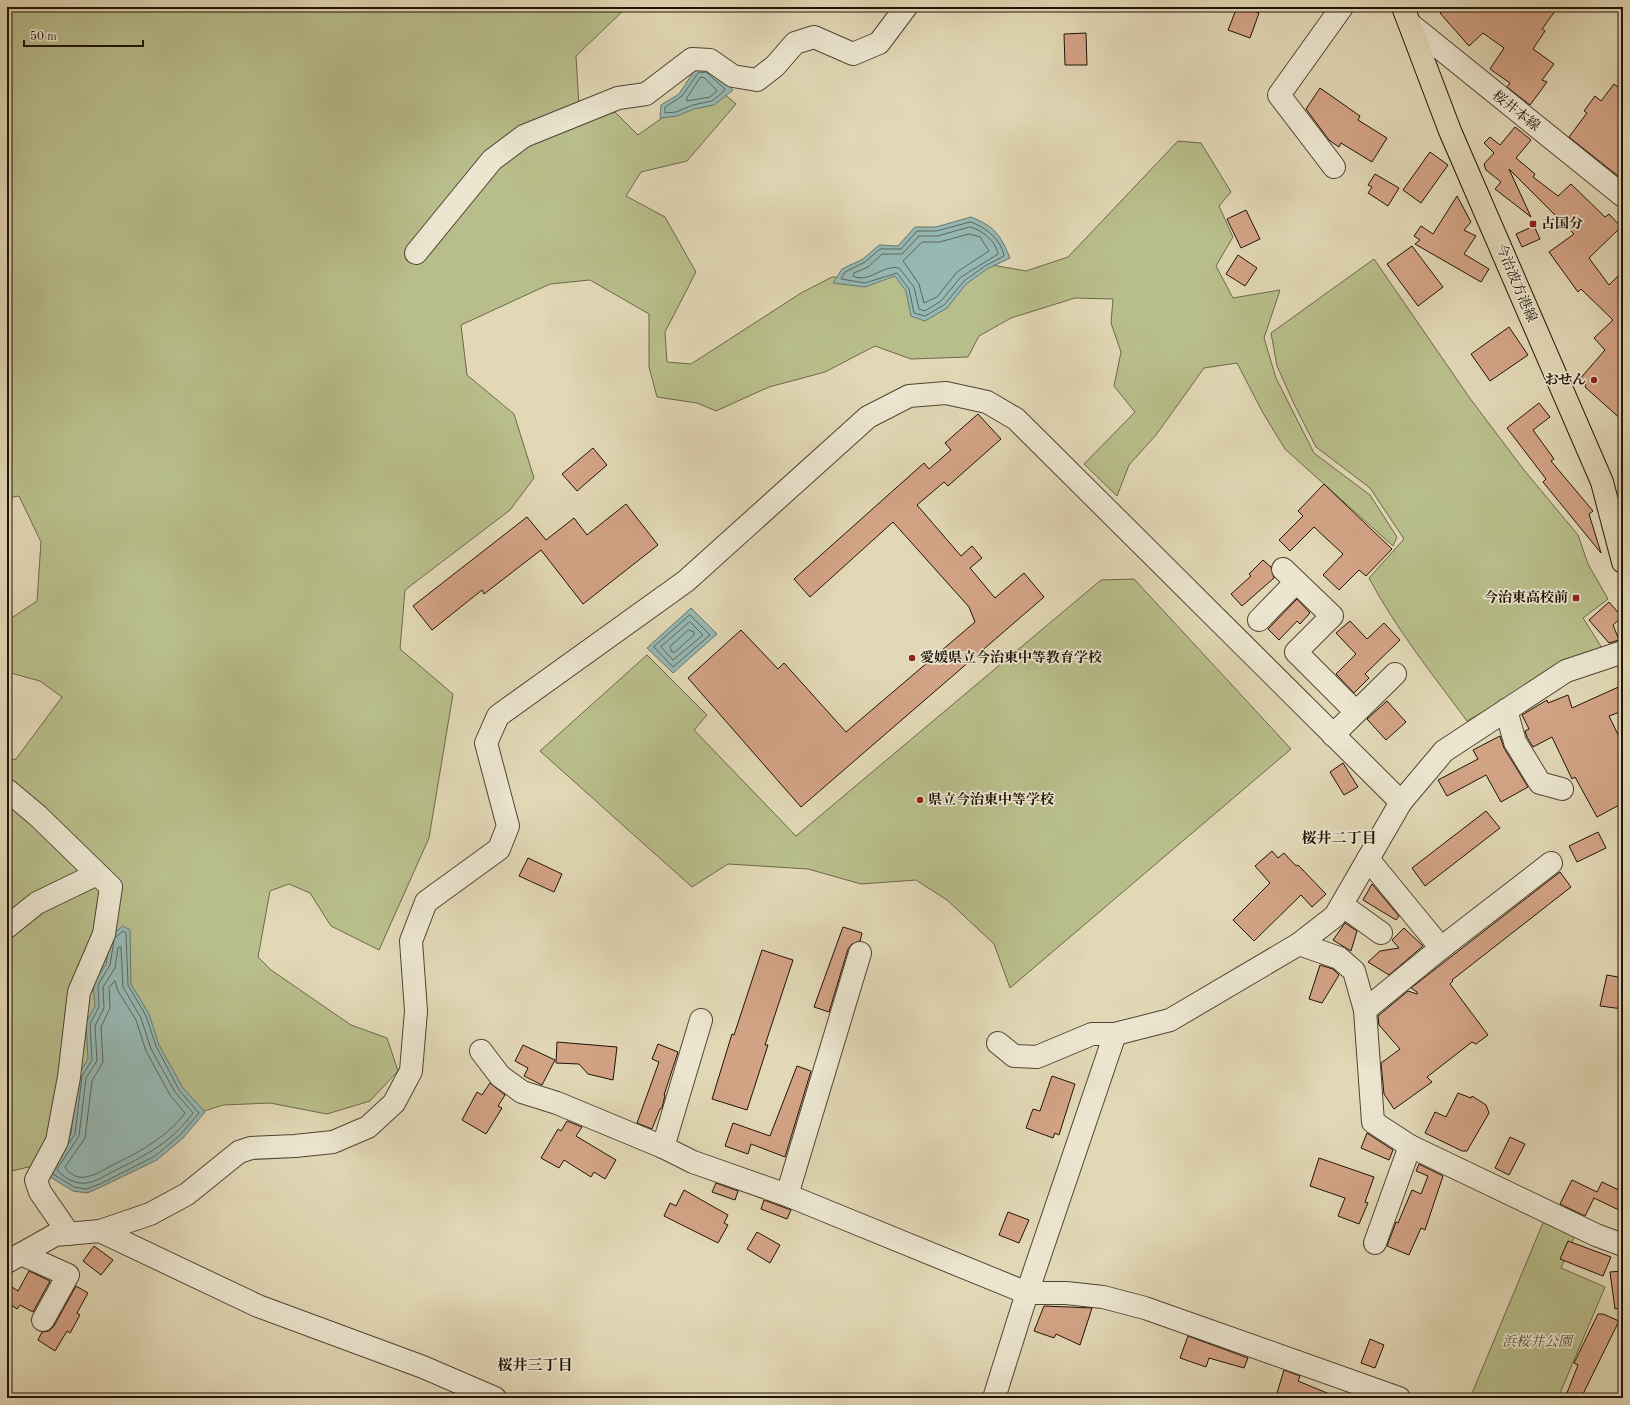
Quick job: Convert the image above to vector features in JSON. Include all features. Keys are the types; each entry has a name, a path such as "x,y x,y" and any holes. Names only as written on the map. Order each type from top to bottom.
{"main road":[{"name":"今治波方港線","path":"1406,16 1450,131 1602,482 1623,562"}],"street":[{"path":"416,253 492,160 524,136 618,98 646,94 692,59 710,60 733,76 757,80 774,66 795,43 814,37 853,54 879,43 906,7"},
{"path":"1334,167 1279,95 1342,7"},
{"name":"桜井本線","path":"1406,16 1623,196"},
{"path":"14,1258 55,1235 100,1231 150,1214 187,1194 239,1152 251,1148 295,1146 333,1142 368,1127 394,1104 411,1071 416,1011 411,940 426,902 500,849 508,826 486,743 498,716 686,581 868,417 909,396 946,393 980,400 987,402 1016,419 1401,802"},
{"path":"1259,620 1290,575 1332,616 1296,652 1356,712"},
{"path":"998,1043 1014,1056 1037,1057 1092,1034 1115,1034 1170,1020 1298,944 1336,916 1401,802 1444,751 1566,671 1623,652"},
{"path":"1333,735 1395,674"},
{"path":"1506,710 1515,742 1540,782 1562,789"},
{"path":"7,790 38,816 111,887 104,934 79,992 70,1076 57,1141 36,1180 40,1192 69,1234"},
{"path":"1368,859 1441,948"},
{"path":"1365,1010 1441,948 1551,863"},
{"path":"7,927 38,903 97,874"},
{"path":"1342,905 1382,933"},
{"path":"1298,944 1339,958 1354,971 1365,1010 1373,1122 1410,1146 1596,1235 1623,1245"},
{"path":"788,1195 860,953"},
{"path":"663,1147 701,1020"},
{"path":"994,1398 1027,1293 1115,1034"},
{"path":"481,1051 500,1076 522,1092 557,1103 663,1147 693,1162 788,1195 1027,1293 1066,1293 1103,1297 1145,1308 1399,1398"},
{"path":"1375,1243 1410,1146"},
{"path":"100,1231 258,1306 423,1367 495,1398"},
{"path":"14,1258 68,1275 43,1320"}],"green space":[{"path":"7,7 627,7 576,56 580,123 615,112 638,135 676,108 721,91 736,104 687,161 641,172 626,196 665,217 696,272 665,332 667,362 691,364 801,293 832,277 864,278 981,263 1026,271 1068,257 1178,141 1201,143 1231,192 1219,206 1233,237 1216,266 1233,298 1280,290 1264,338 1276,378 1314,453 1370,495 1397,537 1393,546 1285,449 1263,413 1237,363 1204,368 1156,435 1129,465 1117,496 1084,464 1135,412 1114,386 1121,352 1111,323 1113,299 1075,298 1011,318 979,336 968,357 911,359 875,346 825,372 769,387 716,411 697,403 657,397 649,367 649,314 590,280 550,284 461,325 467,375 514,414 534,478 510,510 405,590 400,649 453,694 429,838 379,950 331,926 310,893 289,884 270,891 258,957 271,970 351,1025 387,1038 398,1071 370,1101 327,1114 270,1103 223,1105 33,1166 7,1172 7,760 16,759 62,697 40,681 7,672 7,621 37,601 41,542 19,496 7,498"},
{"path":"1374,259 1469,397 1524,470 1578,535 1588,564 1608,599 1583,618 1604,651 1528,686 1467,721 1403,634 1369,578 1404,539 1370,488 1316,447 1277,366 1271,333"},
{"path":"1134,579 1291,749 1010,988 994,944 947,900 916,880 861,884 808,869 728,864 692,887 540,751 647,655 707,715 694,730 796,836 1101,580"},
{"name":"浜桜井公園","path":"1547,1213 1579,1226 1561,1268 1605,1287 1558,1398 1470,1398"}],"water":[{"path":"696,68 709,68 733,90 714,105 694,109 677,116 660,118 661,105 679,94"},
{"path":"971,217 986,224 996,232 1010,258 987,269 966,284 947,308 925,321 911,316 906,291 895,276 865,287 833,283 842,269 863,259 879,245 898,246 915,227 936,227"},
{"path":"691,608 717,634 673,673 647,648"},
{"path":"123,926 130,930 131,984 149,1014 159,1045 183,1088 205,1112 183,1138 157,1160 87,1193 73,1191 45,1174 50,1161 71,1134 78,1075 88,1059 86,1023 95,1006 93,984 106,964 111,935"}],"building":[{"path":"1237,7 1242,7 1259,13 1250,38 1228,30"},
{"path":"1447,7 1558,7 1542,29 1545,31 1533,49 1554,64 1542,80 1547,82 1530,105 1507,87 1510,83 1490,69 1504,48 1483,33 1469,46 1440,13"},
{"path":"1086,33 1087,65 1065,65 1064,34"},
{"path":"1614,84 1623,91 1623,180 1569,137 1587,113 1584,111 1595,96 1601,101"},
{"path":"1320,88 1360,116 1358,120 1387,138 1372,162 1341,143 1339,147 1329,140 1306,109"},
{"path":"1515,127 1531,140 1516,158 1535,174 1533,177 1558,196 1571,184 1605,217 1609,214 1621,227 1589,258 1609,285 1623,271 1623,421 1579,380 1605,350 1594,338 1613,320 1581,289 1578,292 1549,252 1574,234 1509,169 1531,217 1495,189 1501,182 1486,170 1484,164 1494,153 1484,143 1490,137 1500,145"},
{"path":"1430,152 1448,165 1421,203 1403,190"},
{"path":"1375,174 1399,188 1388,206 1368,193 1372,187 1368,185"},
{"path":"1457,196 1471,222 1464,230 1476,236 1464,254 1489,269 1481,282 1415,244 1420,240 1414,236 1421,226 1433,234"},
{"path":"1246,210 1260,239 1241,248 1227,219"},
{"path":"1534,226 1540,239 1522,247 1516,234"},
{"path":"1412,246 1443,287 1418,306 1387,264"},
{"path":"1238,255 1257,268 1245,286 1226,274"},
{"path":"1509,327 1528,355 1490,381 1471,354"},
{"path":"1539,403 1550,417 1533,430 1554,459 1551,461 1593,511 1589,514 1601,553 1543,482 1546,479 1507,428"},
{"path":"978,414 1001,439 948,486 944,482 917,505 961,556 972,546 982,558 970,568 995,598 1024,573 1044,597 801,807 688,678 741,630 778,669 784,663 846,732 975,622 969,607 893,522 810,597 794,579 924,463 929,469 951,450 945,443"},
{"path":"593,448 607,465 577,491 562,474"},
{"path":"1324,484 1392,549 1366,576 1359,570 1339,590 1323,575 1343,554 1314,527 1290,551 1279,540 1303,516 1298,511"},
{"path":"626,504 658,545 583,604 541,550 484,594 482,590 432,630 413,606 527,517 546,540 574,518 587,535"},
{"path":"1263,560 1271,567 1274,578 1242,606 1231,594 1251,576 1249,574"},
{"path":"1297,599 1310,613 1300,624 1297,621 1279,640 1268,629"},
{"path":"1609,602 1622,617 1613,625 1619,640 1609,643 1589,620"},
{"path":"1350,621 1367,639 1384,623 1400,640 1365,674 1369,678 1354,693 1336,674 1356,654 1336,633"},
{"path":"1623,685 1623,711 1609,716 1623,745 1623,803 1597,817 1575,777 1572,779 1552,737 1533,747 1527,737 1525,731 1529,729 1522,715 1547,700 1548,703 1568,695 1572,708"},
{"path":"1387,701 1406,722 1386,740 1367,719"},
{"path":"1500,736 1504,748 1528,787 1501,802 1486,775 1447,796 1438,780 1478,759 1473,750"},
{"path":"1343,763 1358,787 1344,795 1330,772"},
{"path":"1486,811 1500,828 1425,886 1412,868"},
{"path":"1598,832 1606,848 1577,862 1569,846"},
{"path":"1272,851 1278,858 1284,853 1326,894 1312,907 1301,895 1254,941 1233,920 1270,883 1255,866"},
{"path":"528,858 562,874 554,892 519,876"},
{"path":"1560,872 1571,887 1452,980 1453,981 1450,984 1488,1035 1476,1044 1472,1042 1427,1077 1432,1082 1394,1109 1384,1094 1381,1063 1400,1049 1379,1025 1378,1016 1408,991 1417,994 1417,992 1411,988"},
{"path":"1372,884 1399,916 1396,920 1363,900"},
{"path":"1345,923 1357,931 1351,951 1333,940"},
{"path":"843,927 862,933 860,941 852,944 848,949 829,1012 814,1007"},
{"path":"1404,928 1423,946 1389,975 1368,962 1380,951 1399,948 1392,940"},
{"path":"762,950 793,960 765,1045 768,1045 747,1110 712,1099 732,1034 734,1035"},
{"path":"1320,965 1333,969 1339,975 1322,1003 1309,999"},
{"path":"1607,975 1623,978 1623,1009 1600,1006"},
{"path":"557,1042 617,1047 613,1080 588,1074 579,1064 556,1063"},
{"path":"658,1044 678,1052 664,1095 662,1108 660,1109 652,1129 637,1123 659,1062 652,1059"},
{"path":"523,1045 555,1060 542,1085 524,1076 528,1068 515,1061"},
{"path":"797,1066 811,1071 785,1157 751,1144 748,1154 725,1146 733,1123 770,1136"},
{"path":"1052,1076 1075,1084 1059,1135 1055,1133 1053,1138 1026,1128 1033,1109 1040,1111"},
{"path":"490,1083 505,1095 498,1106 502,1108 486,1134 462,1120 477,1092 482,1095"},
{"path":"1458,1093 1471,1098 1472,1096 1486,1105 1489,1113 1467,1151 1462,1151 1425,1133 1435,1112 1446,1117"},
{"path":"567,1121 582,1127 576,1136 616,1160 605,1179 594,1172 591,1177 564,1160 559,1168 541,1158 558,1129 561,1131"},
{"path":"1367,1133 1393,1150 1389,1160 1361,1148"},
{"path":"1510,1137 1525,1144 1509,1175 1495,1168"},
{"path":"1319,1158 1374,1177 1365,1202 1368,1203 1359,1224 1338,1216 1345,1198 1310,1186"},
{"path":"1419,1164 1443,1176 1425,1230 1421,1228 1409,1255 1387,1246 1396,1222 1398,1223 1412,1190 1421,1194 1428,1176 1416,1171"},
{"path":"1572,1180 1597,1192 1602,1182 1623,1192 1623,1212 1594,1198 1585,1216 1560,1204"},
{"path":"716,1183 738,1191 735,1200 712,1192"},
{"path":"684,1190 728,1215 724,1223 728,1225 718,1243 664,1216 670,1203 676,1206"},
{"path":"764,1200 791,1210 787,1219 761,1209"},
{"path":"1008,1212 1029,1220 1019,1243 999,1235"},
{"path":"757,1232 780,1245 770,1263 747,1249"},
{"path":"1568,1241 1611,1257 1603,1276 1560,1259"},
{"path":"94,1246 113,1260 101,1275 83,1261"},
{"path":"29,1271 50,1281 33,1312 20,1305 17,1309 7,1302 7,1284 18,1291"},
{"path":"1623,1271 1623,1308 1615,1309 1610,1272"},
{"path":"76,1286 88,1293 77,1313 80,1315 70,1333 67,1331 55,1351 38,1340 42,1332 49,1331 54,1326"},
{"path":"1044,1306 1092,1308 1080,1345 1056,1334 1054,1338 1034,1331"},
{"path":"1598,1314 1603,1314 1619,1321 1581,1398 1565,1398 1578,1365 1574,1363"},
{"path":"1188,1336 1248,1358 1244,1368 1209,1358 1206,1367 1180,1358"},
{"path":"1370,1339 1384,1345 1375,1368 1361,1363"},
{"path":"1284,1370 1300,1376 1298,1381 1339,1398 1278,1398 1279,1394 1277,1393"}],"place":[{"name":"古国分","path":"1533,224"},
{"name":"おせん","path":"1594,380"},
{"name":"今治東高校前","path":"1576,598"},
{"name":"愛媛県立今治東中等教育学校","path":"912,658"},
{"name":"県立今治東中等学校","path":"920,800"}],"district":[{"name":"桜井二丁目","path":"1339,839"},
{"name":"桜井三丁目","path":"535,1366"}]}
